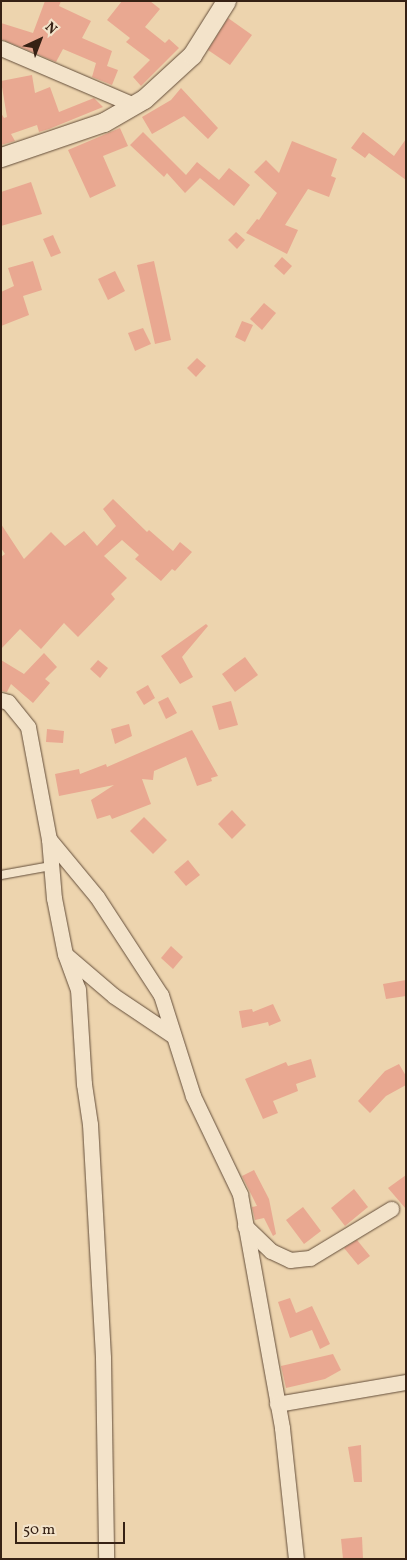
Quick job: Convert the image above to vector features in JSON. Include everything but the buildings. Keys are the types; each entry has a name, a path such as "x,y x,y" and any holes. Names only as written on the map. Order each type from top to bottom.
{"street":[{"path":"1,157 104,122 134,105 192,55 226,1"},
{"path":"1,48 134,105"},
{"path":"1,700 8,702 28,728 49,839 51,866 65,954 78,989 84,1084 90,1124 103,1358 106,1559"},
{"path":"49,839 97,897 162,995 172,1035 192,1096 240,1194 277,1404 296,1559"},
{"path":"65,954 114,996 172,1035"},
{"path":"245,1226 271,1251 290,1260 310,1258 391,1209"},
{"path":"277,1404 406,1382"}],"lane":[{"path":"1,875 51,866"}]}
